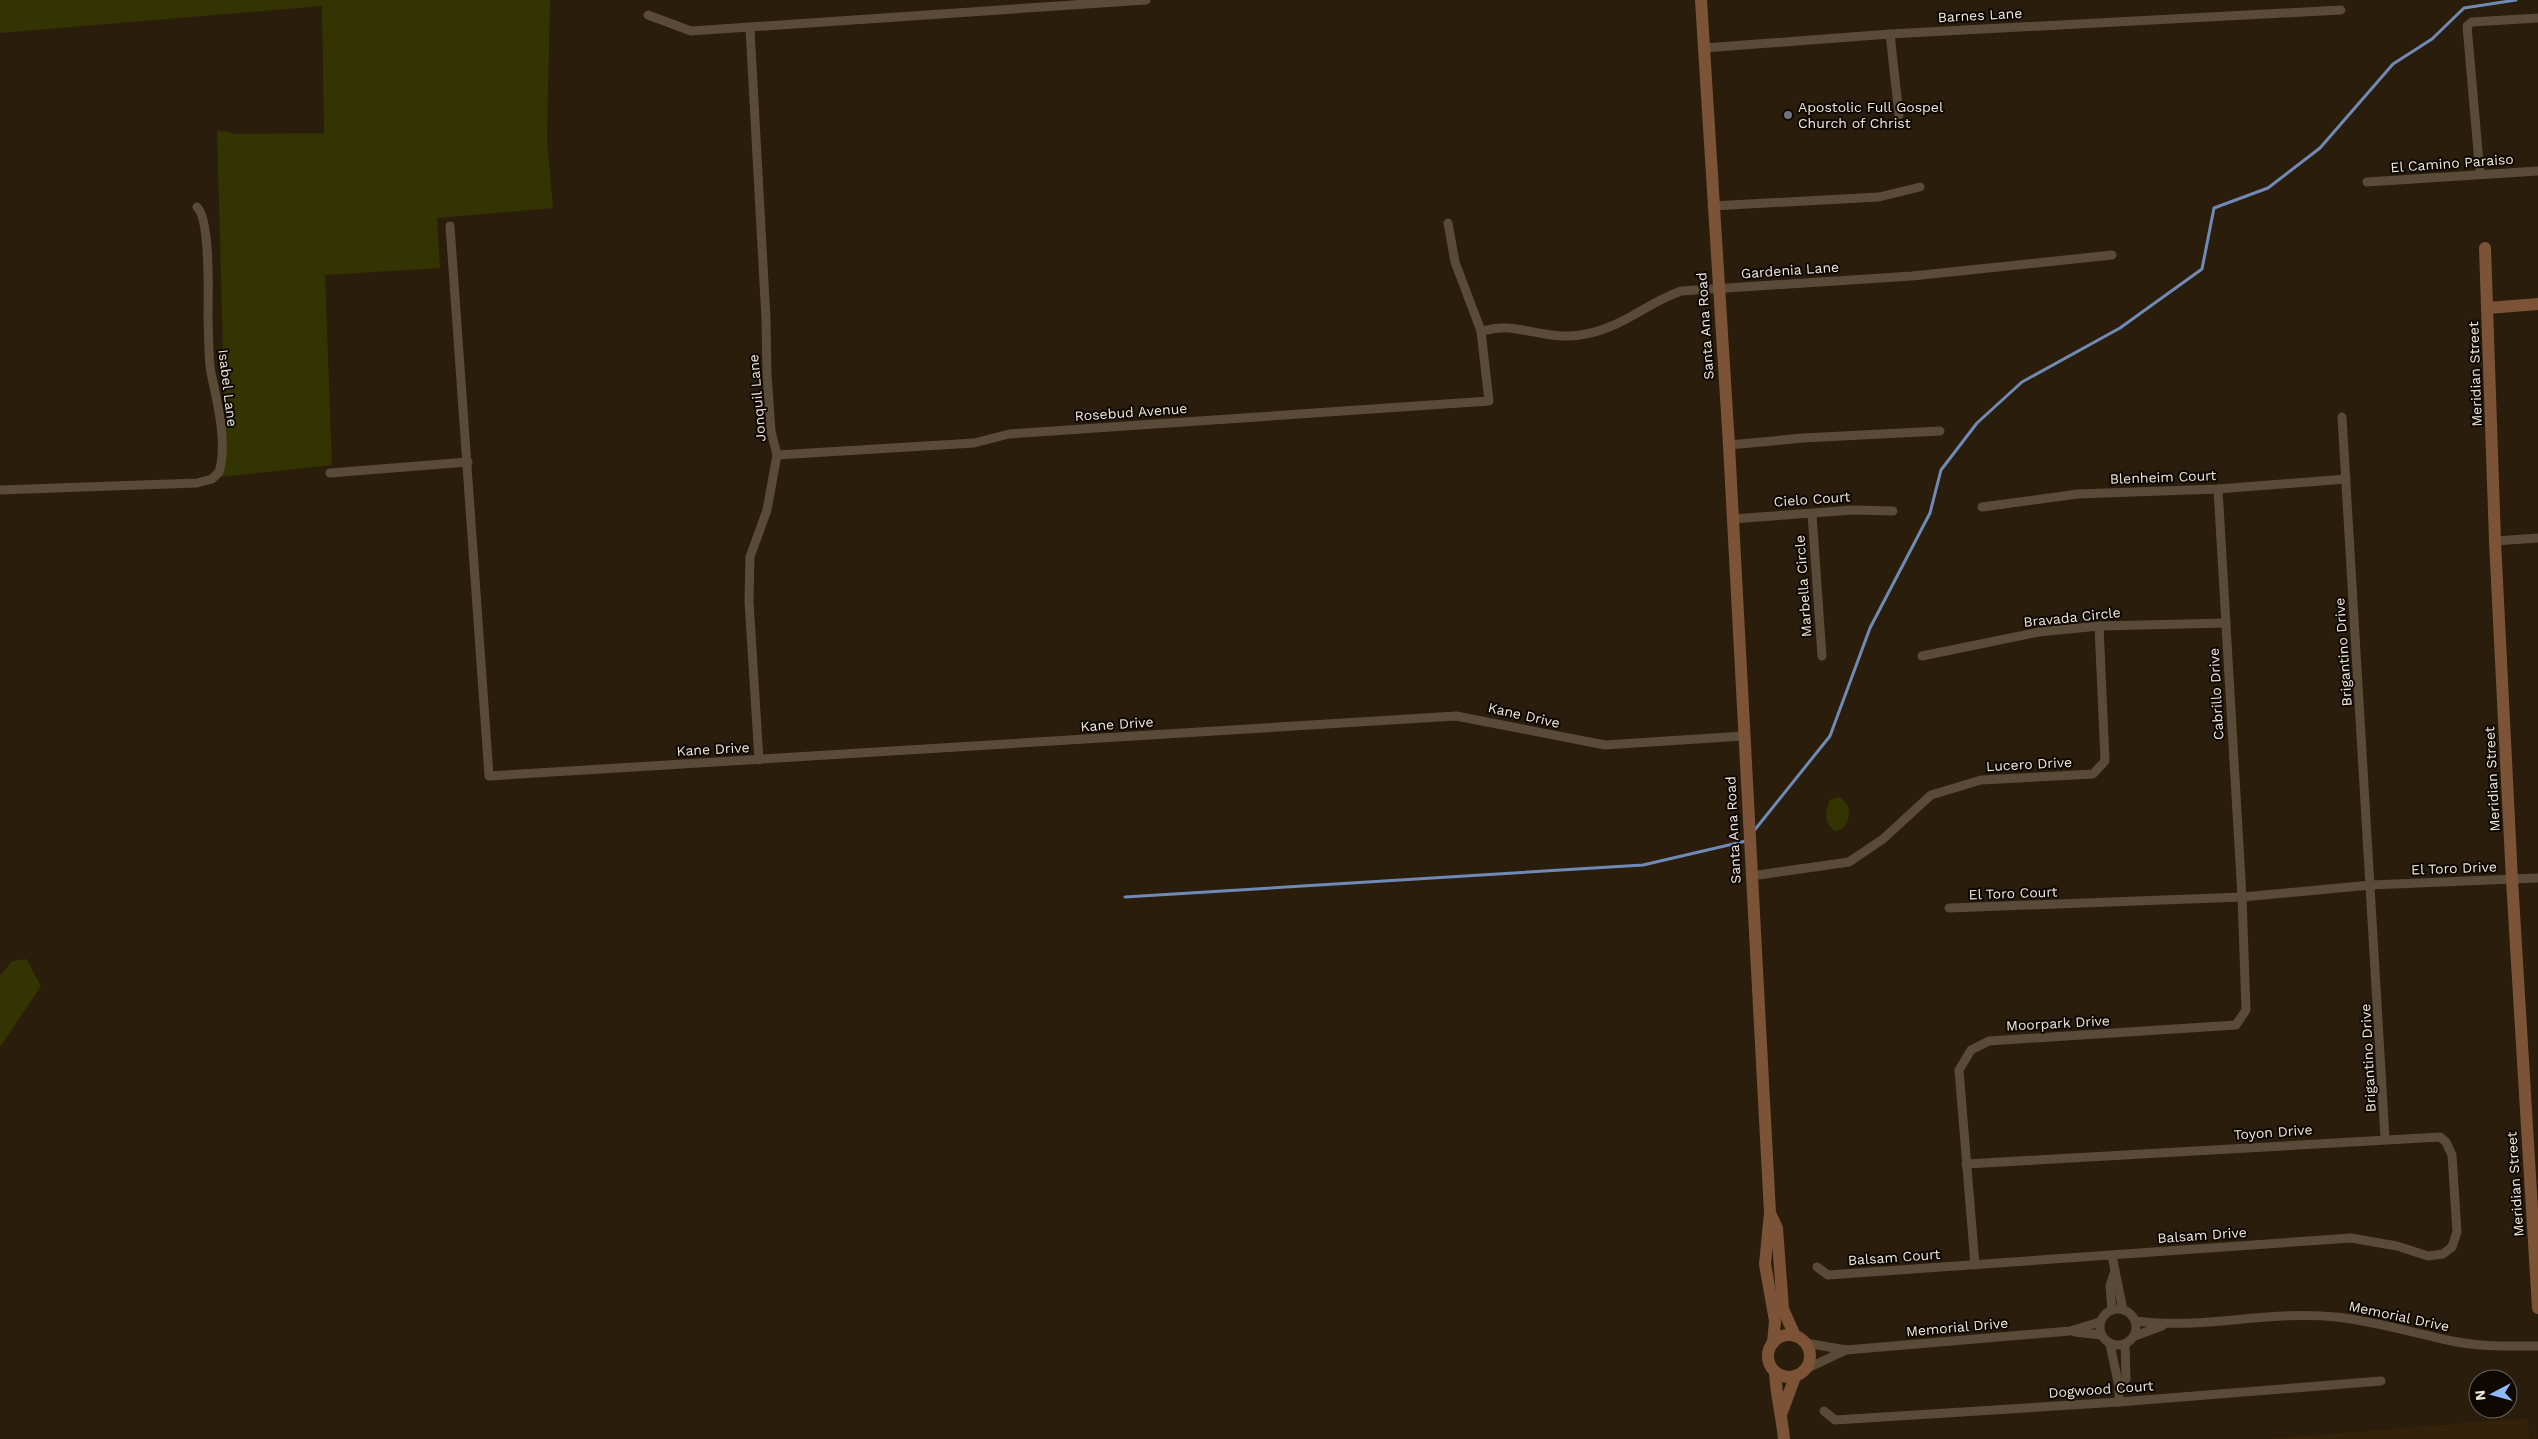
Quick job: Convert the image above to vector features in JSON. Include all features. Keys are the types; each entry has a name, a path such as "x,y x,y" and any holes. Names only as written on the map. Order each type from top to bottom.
{"street":[{"path":"648,15 691,32 1146,0"},
{"name":"Santa Ana Road","path":"1701,0 1728,445 1770,1213 1765,1264 1775,1320 1773,1343 1768,1353 1768,1360 1776,1372 1778,1404 1782,1412 1784,1439"},
{"name":"Barnes Lane","path":"1704,48 1890,34 2341,10"},
{"path":"2480,174 2467,27 2472,22 2538,18"},
{"name":"Jonquil Lane","path":"750,29 766,319 766,374 771,431 777,455 767,510 750,557 749,601 760,760"},
{"path":"1890,34 1898,115"},
{"name":"El Camino Paraiso","path":"2367,182 2538,171"},
{"path":"1712,206 1878,197 1902,193 1920,187"},
{"name":"Isabel Lane","path":"0,490 197,483 212,479 219,472 220,425 218,395 211,373 209,350 206,240 204,218 197,207"},
{"path":"1448,223 1455,262 1481,331"},
{"path":"330,474 468,462 450,226"},
{"name":"Meridian Street","path":"2485,248 2496,541 2512,880 2538,1308"},
{"name":"Gardenia Lane","path":"1481,331 1506,328 1557,336 1578,336 1606,330 1681,291 1912,276 2112,255"},
{"path":"2488,308 2538,304"},
{"name":"Rosebud Avenue","path":"777,455 974,443 1019,433 1489,401 1481,331"},
{"name":"Brigantino Drive","path":"2342,417 2385,1138"},
{"path":"1728,445 1803,438 1940,431"},
{"name":"Kane Drive","path":"468,462 489,776 1456,716 1605,745 1626,746 1743,736"},
{"name":"Blenheim Court","path":"1982,507 2078,494 2218,489 2346,479"},
{"name":"Cabrillo Drive","path":"2218,489 2242,897"},
{"name":"Cielo Court","path":"1732,519 1853,510 1893,511"},
{"name":"Marbella Circle","path":"1812,514 1822,656"},
{"path":"2496,541 2538,538"},
{"name":"Bravada Circle","path":"1922,656 2039,632 2099,626 2226,623"},
{"name":"Lucero Drive","path":"1751,876 1849,862 1883,839 1931,795 1981,780 2093,774 2105,761 2099,626"},
{"name":"El Toro Drive","path":"2371,886 2538,878"},
{"path":"2242,897 2371,886"},
{"name":"El Toro Court","path":"1949,908 2078,905 2242,897"},
{"name":"Moorpark Drive","path":"1975,1265 1959,1070 1971,1050 1989,1041 2236,1025 2246,1010 2242,897"},
{"name":"Toyon Drive","path":"1966,1164 2440,1136 2446,1142 2452,1155 2457,1232 2452,1247 2443,1254 2428,1256"},
{"name":"Santa Ana Road","path":"1770,1213 1777,1228 1783,1309 1795,1336"},
{"name":"Balsam Drive","path":"1975,1265 2351,1238 2397,1246 2428,1256"},
{"path":"2112,1256 2123,1310"},
{"name":"Balsam Court","path":"1817,1267 1828,1275 1975,1265"},
{"path":"2112,1310 2110,1286 2116,1271"},
{"path":"2101,1335 2100,1322 2106,1313 2112,1310 2128,1312 2136,1321 2165,1325"},
{"name":"Memorial Drive","path":"2165,1325 2295,1316 2335,1317 2395,1326 2449,1341 2501,1346 2538,1346"},
{"path":"2134,1336 2136,1321"},
{"path":"2070,1331 2100,1322"},
{"path":"2110,1344 2125,1344 2134,1336 2165,1325"},
{"path":"2070,1331 2101,1335 2110,1344 2119,1387 2119,1402"},
{"name":"Memorial Drive","path":"1846,1350 2070,1331"},
{"path":"1773,1343 1781,1337 1795,1336 1806,1343 1846,1350"},
{"path":"1806,1343 1810,1356 1806,1369"},
{"path":"2119,1387 2126,1378 2125,1344"},
{"path":"1776,1372 1782,1376 1795,1376 1846,1350"},
{"name":"Santa Ana Road","path":"1782,1412 1795,1376"},
{"name":"Dogwood Court","path":"1824,1411 1835,1420 2119,1402 2381,1381"}],"shaded area":[{"path":"0,0 550,0 547,139 553,208 437,218 440,268 325,275 332,465 221,477 226,462 217,130 237,134 324,133 322,6 0,33"},
{"path":"1838,797 1847,804 1849,815 1845,825 1836,831 1829,825 1826,813 1830,800"},
{"path":"26,959 41,986 0,1047 0,976 12,961"},
{"path":"2528,1418 2529,1439 2266,1439 2518,1419"}],"waterway":[{"path":"1753,832 1830,736 1870,628 1930,513 1941,470 1977,423 2022,382 2120,328 2202,269 2214,208 2268,188 2320,148 2393,64 2432,39 2464,8 2516,0"},
{"path":"1125,897 1643,865 1746,841"}],"place":[{"name":"Apostolic Full Gospel Church of Christ","path":"1788,115"}]}
